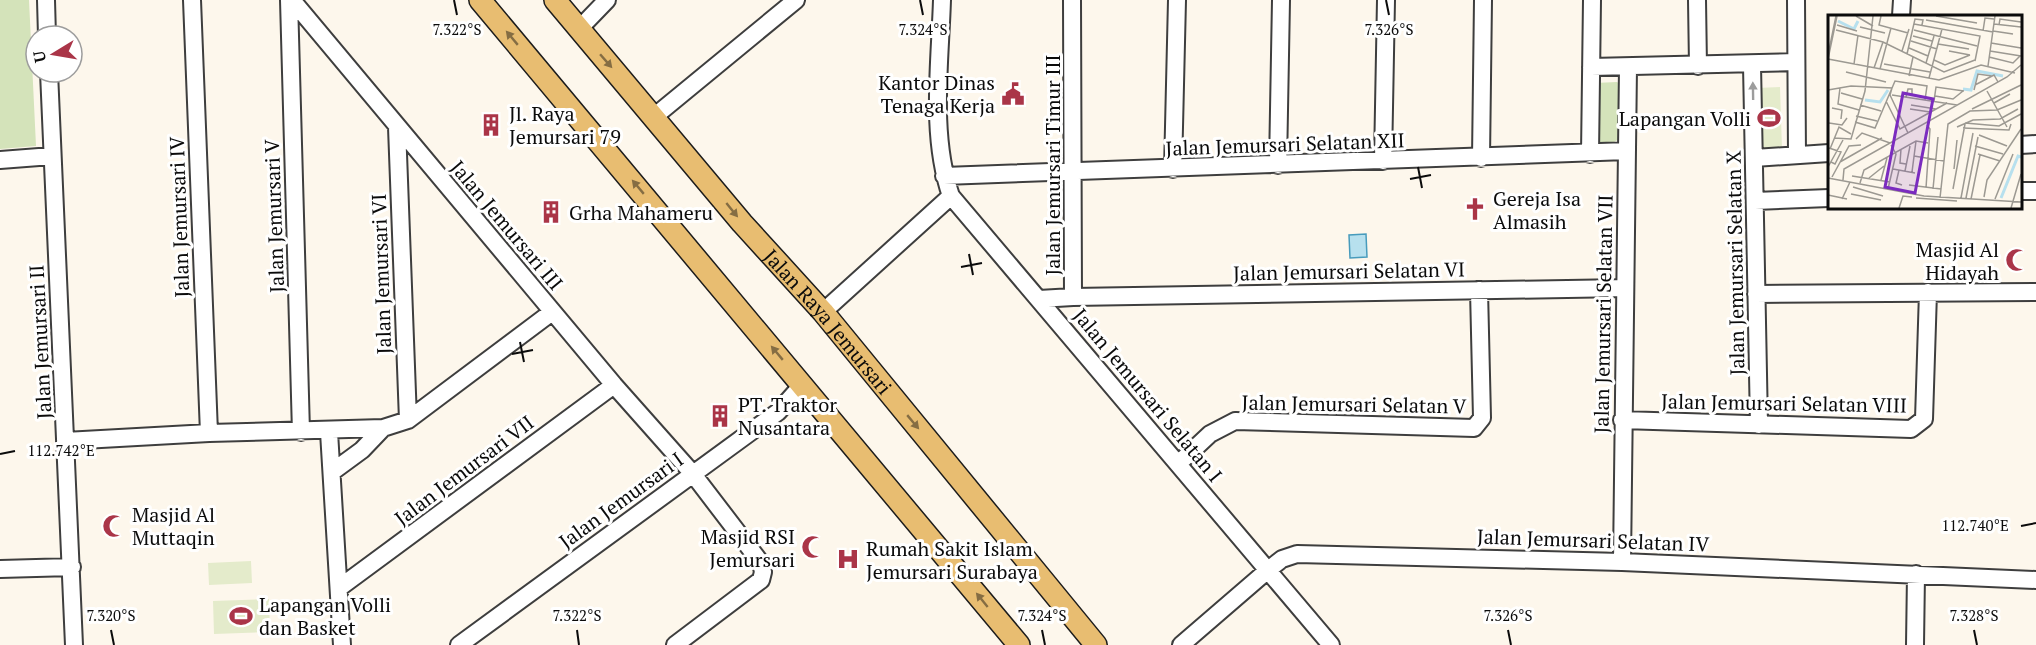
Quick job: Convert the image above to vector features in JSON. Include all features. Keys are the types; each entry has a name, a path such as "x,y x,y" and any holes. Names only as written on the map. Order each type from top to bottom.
{"main road":[{"path":"480,0 1019,645"},
{"name":"Jalan Raya Jemursari","path":"555,0 655,116 742,223 823,312 1096,645"}],"street":[{"path":"46,0 47,24"},
{"name":"Jalan Jemursari IV","path":"192,0 209,433"},
{"name":"Jalan Jemursari III","path":"290,0 614,385 693,474 761,563 763,576 761,580 675,645"},
{"name":"Jalan Jemursari V","path":"290,0 302,432"},
{"path":"579,29 607,0"},
{"path":"655,116 796,0"},
{"name":"Jalan Jemursari Selatan I","path":"942,0 939,111 943,172 951,196 1332,645"},
{"name":"Jalan Jemursari Timur III","path":"1039,299 1073,297 1072,0"},
{"path":"1173,170 1177,0"},
{"path":"1278,165 1281,0"},
{"path":"1383,161 1386,0"},
{"path":"1481,158 1483,0"},
{"path":"1590,154 1592,0"},
{"path":"1697,0 1698,66"},
{"path":"1796,0 1797,155"},
{"path":"1901,15 1902,0"},
{"path":"1591,67 1752,65 1797,62"},
{"name":"Jalan Jemursari Selatan X","path":"1752,65 1759,425"},
{"name":"Jalan Jemursari Selatan VII","path":"1622,562 1628,67"},
{"name":"Jalan Jemursari II","path":"49,84 74,645"},
{"name":"Jalan Jemursari VI","path":"397,127 408,420"},
{"path":"2021,145 2036,144"},
{"name":"Jalan Jemursari Selatan XII","path":"943,172 1073,173 1173,170 1627,151"},
{"path":"1754,158 1828,153"},
{"path":"0,160 51,156"},
{"path":"823,312 951,196"},
{"path":"1755,201 1828,198"},
{"name":"Jalan Jemursari Selatan VI","path":"1073,297 1625,288"},
{"name":"Jalan Jemursari Selatan V","path":"1178,464 1210,434 1235,421 1474,428 1482,418 1479,290"},
{"name":"Jalan Jemursari Selatan VIII","path":"1622,420 1906,430 1917,427 1924,419 1928,292"},
{"path":"1756,294 2036,292"},
{"path":"66,441 209,433 329,432 383,428 408,420 552,312"},
{"name":"Jalan Jemursari I","path":"459,645 778,412 803,384"},
{"name":"Jalan Jemursari VII","path":"339,588 614,385"},
{"path":"332,472 362,450 383,428"},
{"path":"329,432 342,645"},
{"name":"Jalan Jemursari Selatan IV","path":"1181,645 1282,559 1311,553 1622,562 2036,580"},
{"path":"0,569 72,567"},
{"path":"1915,645 1916,574"}],"green space":[{"path":"0,0 29,0 30,24 24,24 24,84 33,84 36,146 0,149"},
{"path":"1617,82 1620,84 1619,139 1606,147 1597,147 1595,83"},
{"name":"Lapangan Volli","path":"1780,87 1782,149 1759,149 1757,88"},
{"name":"Lapangan Volli dan Basket","path":"251,561 252,583 209,585 208,563"},
{"name":"Lapangan Volli dan Basket","path":"269,599 270,632 214,634 213,601"}],"water":[{"path":"1366,234 1367,257 1350,258 1349,235"}],"place":[{"name":"Kantor Dinas Tenaga Kerja","path":"1013,94"},
{"name":"Lapangan Volli","path":"1769,118"},
{"name":"Jl. Raya Jemursari 79","path":"491,125"},
{"name":"Gereja Isa Almasih","path":"1475,209"},
{"name":"Grha Mahameru","path":"551,212"},
{"name":"Masjid Al Hidayah","path":"2017,260"},
{"name":"PT. Traktor Nusantara","path":"720,416"},
{"name":"Masjid Al Muttaqin","path":"114,526"},
{"name":"Masjid RSI Jemursari","path":"813,547"},
{"name":"Rumah Sakit Islam Jemursari Surabaya","path":"848,559"},
{"name":"Lapangan Volli dan Basket","path":"241,616"}]}
